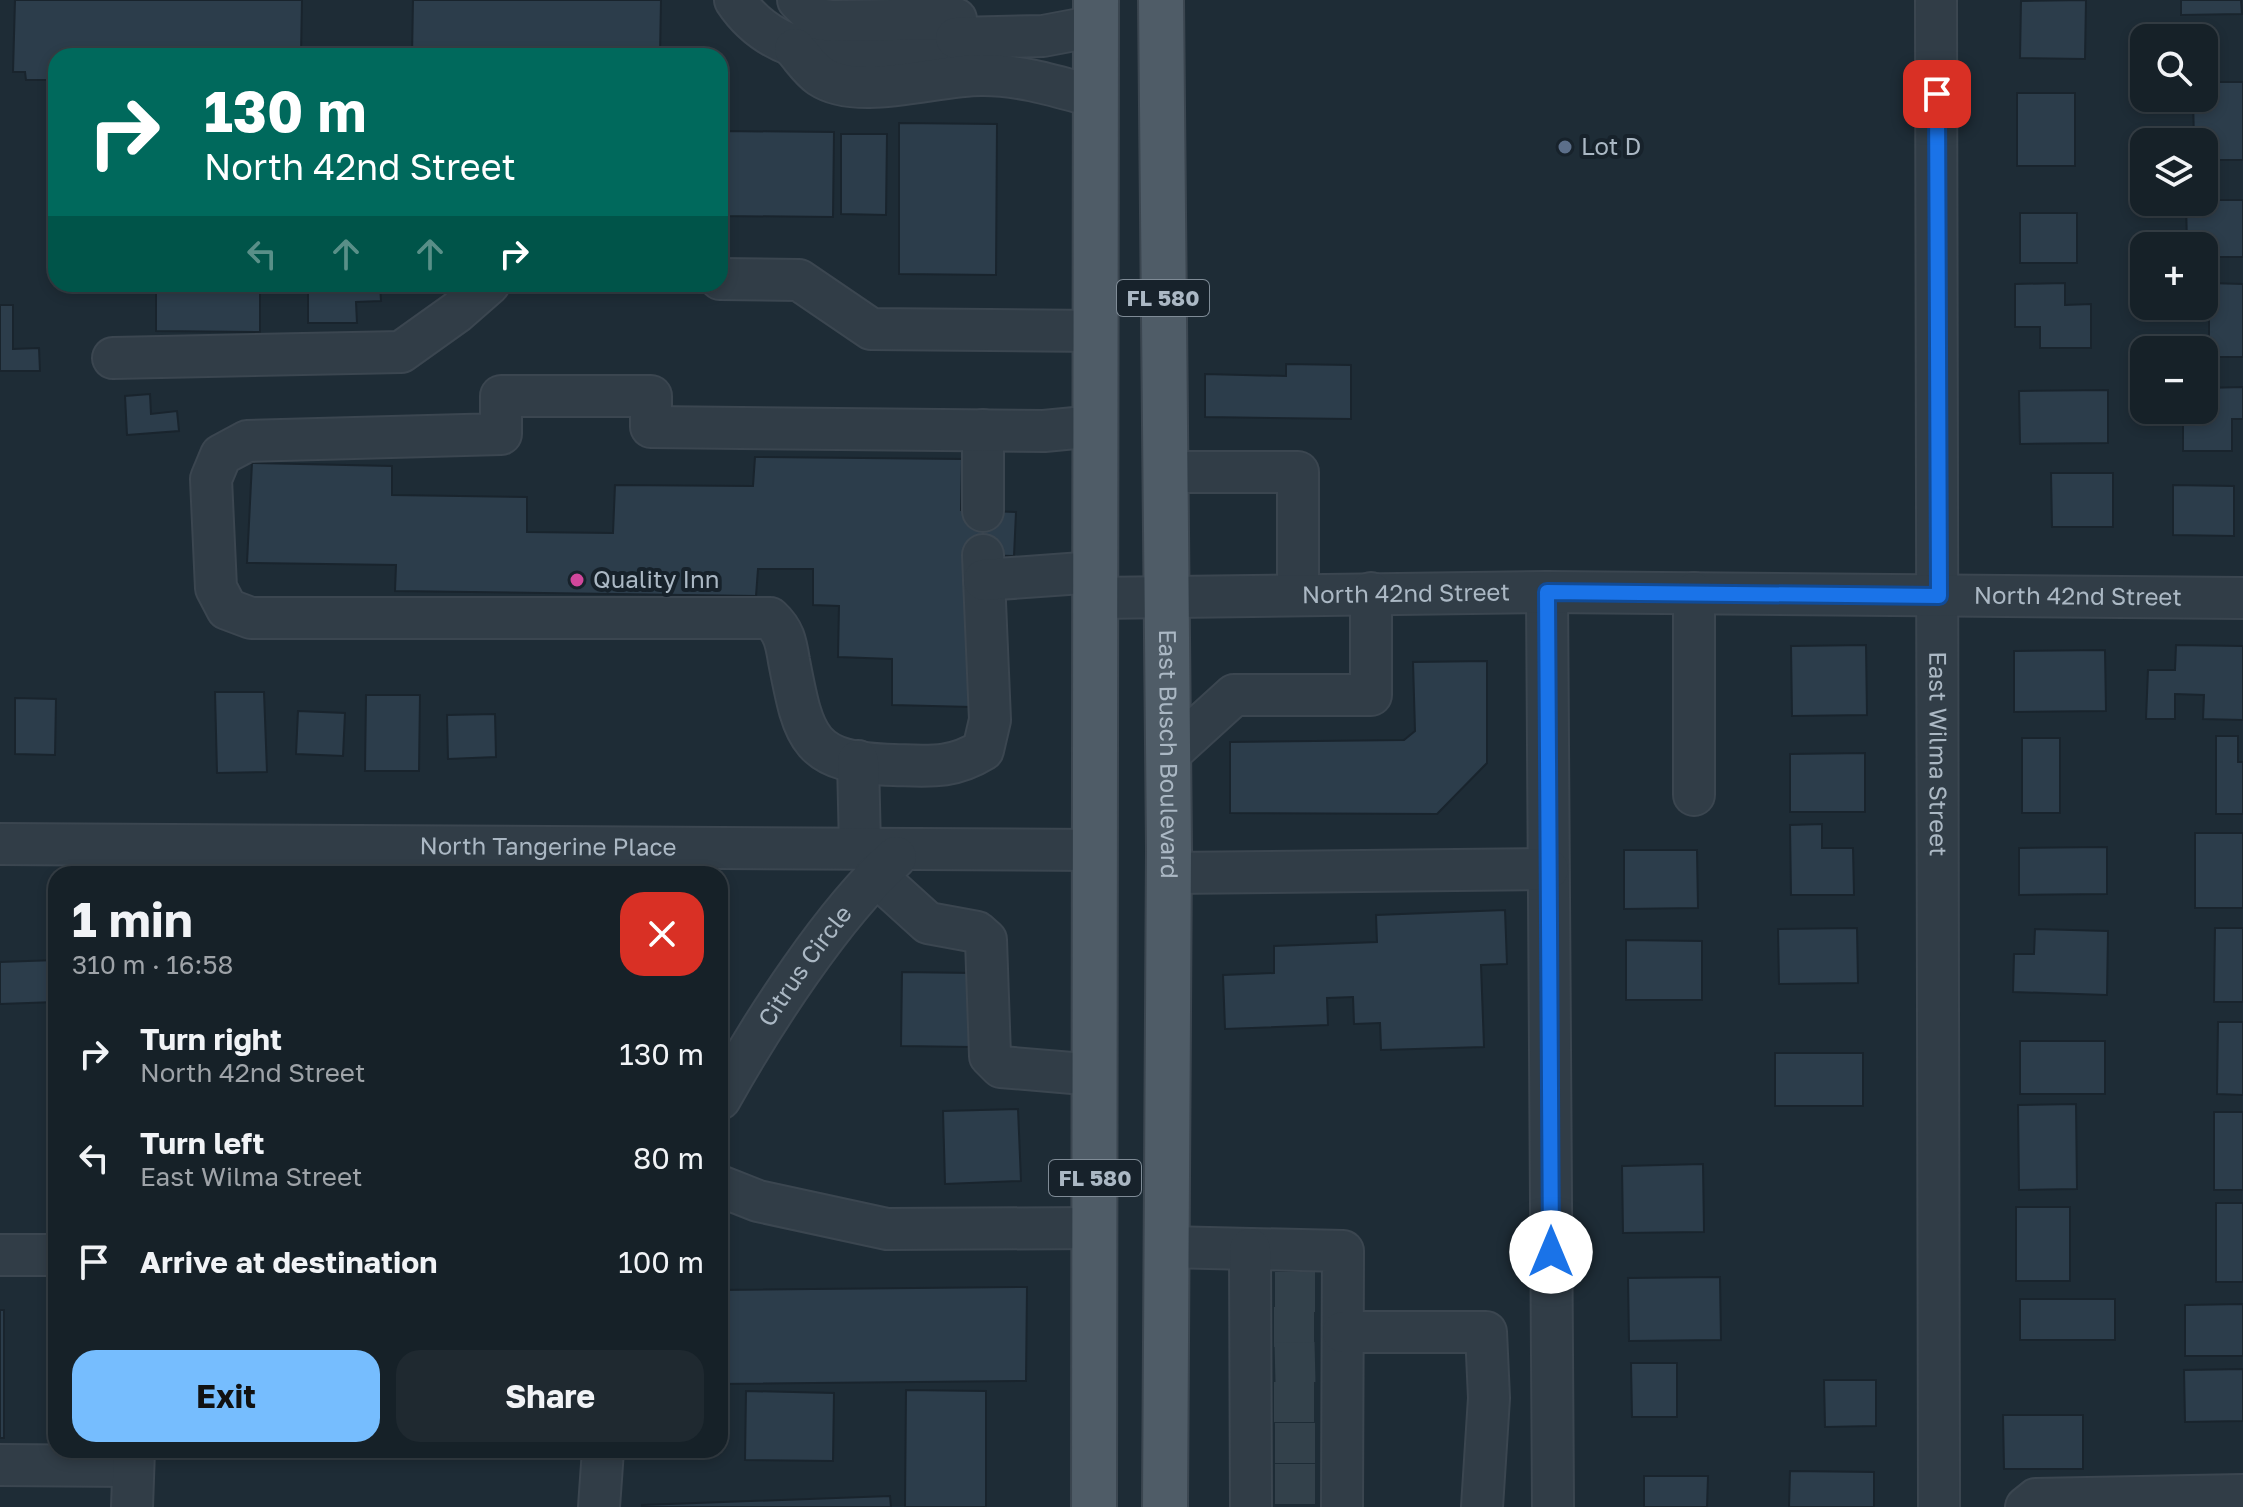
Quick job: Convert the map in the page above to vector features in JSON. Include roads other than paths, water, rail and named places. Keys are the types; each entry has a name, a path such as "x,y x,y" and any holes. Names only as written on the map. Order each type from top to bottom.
{"main road":[{"name":"East Busch Boulevard","path":"1161,0 1169,873 1165,1507"},
{"name":"FL 580","path":"1094,1507 1096,13"}],"street":[{"path":"735,0 762,31 795,49 829,56 1043,36 1096,13"},
{"path":"798,0 817,19 956,46 1014,78 1096,97"},
{"name":"East Wilma Street","path":"1936,0 1939,1507"},
{"path":"795,49 804,29 832,21"},
{"path":"728,279 799,280 871,329 1096,331"},
{"path":"113,358 401,352 480,292"},
{"path":"1096,426 983,430 651,427 651,396 501,396 501,434 247,441 221,455 211,479 216,588 227,609 251,618 770,618 784,631 799,713 816,747 834,757 858,761 868,862 928,923 977,932 986,940 990,1056 1001,1067 1096,1075"},
{"path":"983,430 983,511"},
{"path":"1164,472 1298,472 1298,593"},
{"name":"North 42nd Street","path":"858,761 916,766 961,764 983,750 990,720 984,568 1165,595 1547,592 2243,598"},
{"path":"1547,592 1553,1507"},
{"path":"1168,755 1234,695 1371,695 1371,593"},
{"path":"1694,593 1694,795"},
{"name":"North Tangerine Place","path":"0,844 868,862 907,848 1096,850"},
{"name":"Citrus Circle","path":"728,1087 821,945 868,862"},
{"path":"1169,873 1548,869"},
{"path":"728,1189 758,1201 887,1229 1095,1228"},
{"path":"1167,1247 1343,1251 1331,1328 1329,1443 1333,1492"},
{"path":"1250,1249 1262,1327 1263,1443 1259,1492"},
{"path":"0,1255 48,1255"},
{"path":"1331,1328 1486,1332 1489,1398 1482,1507"},
{"path":"0,1465 133,1458 132,1507"},
{"path":"599,1507 602,1458"},
{"path":"2026,1507 2036,1499 2243,1495"}],"tunnel":[{"path":"1275,1292 1316,1292"},
{"path":"1274,1327 1316,1327"},
{"path":"1275,1363 1316,1362"},
{"path":"1274,1402 1315,1402"},
{"path":"1275,1443 1315,1443"},
{"path":"1275,1484 1315,1484"}],"place":[{"name":"Lot D","path":"1565,147"},
{"name":"Quality Inn","path":"577,580"}]}
